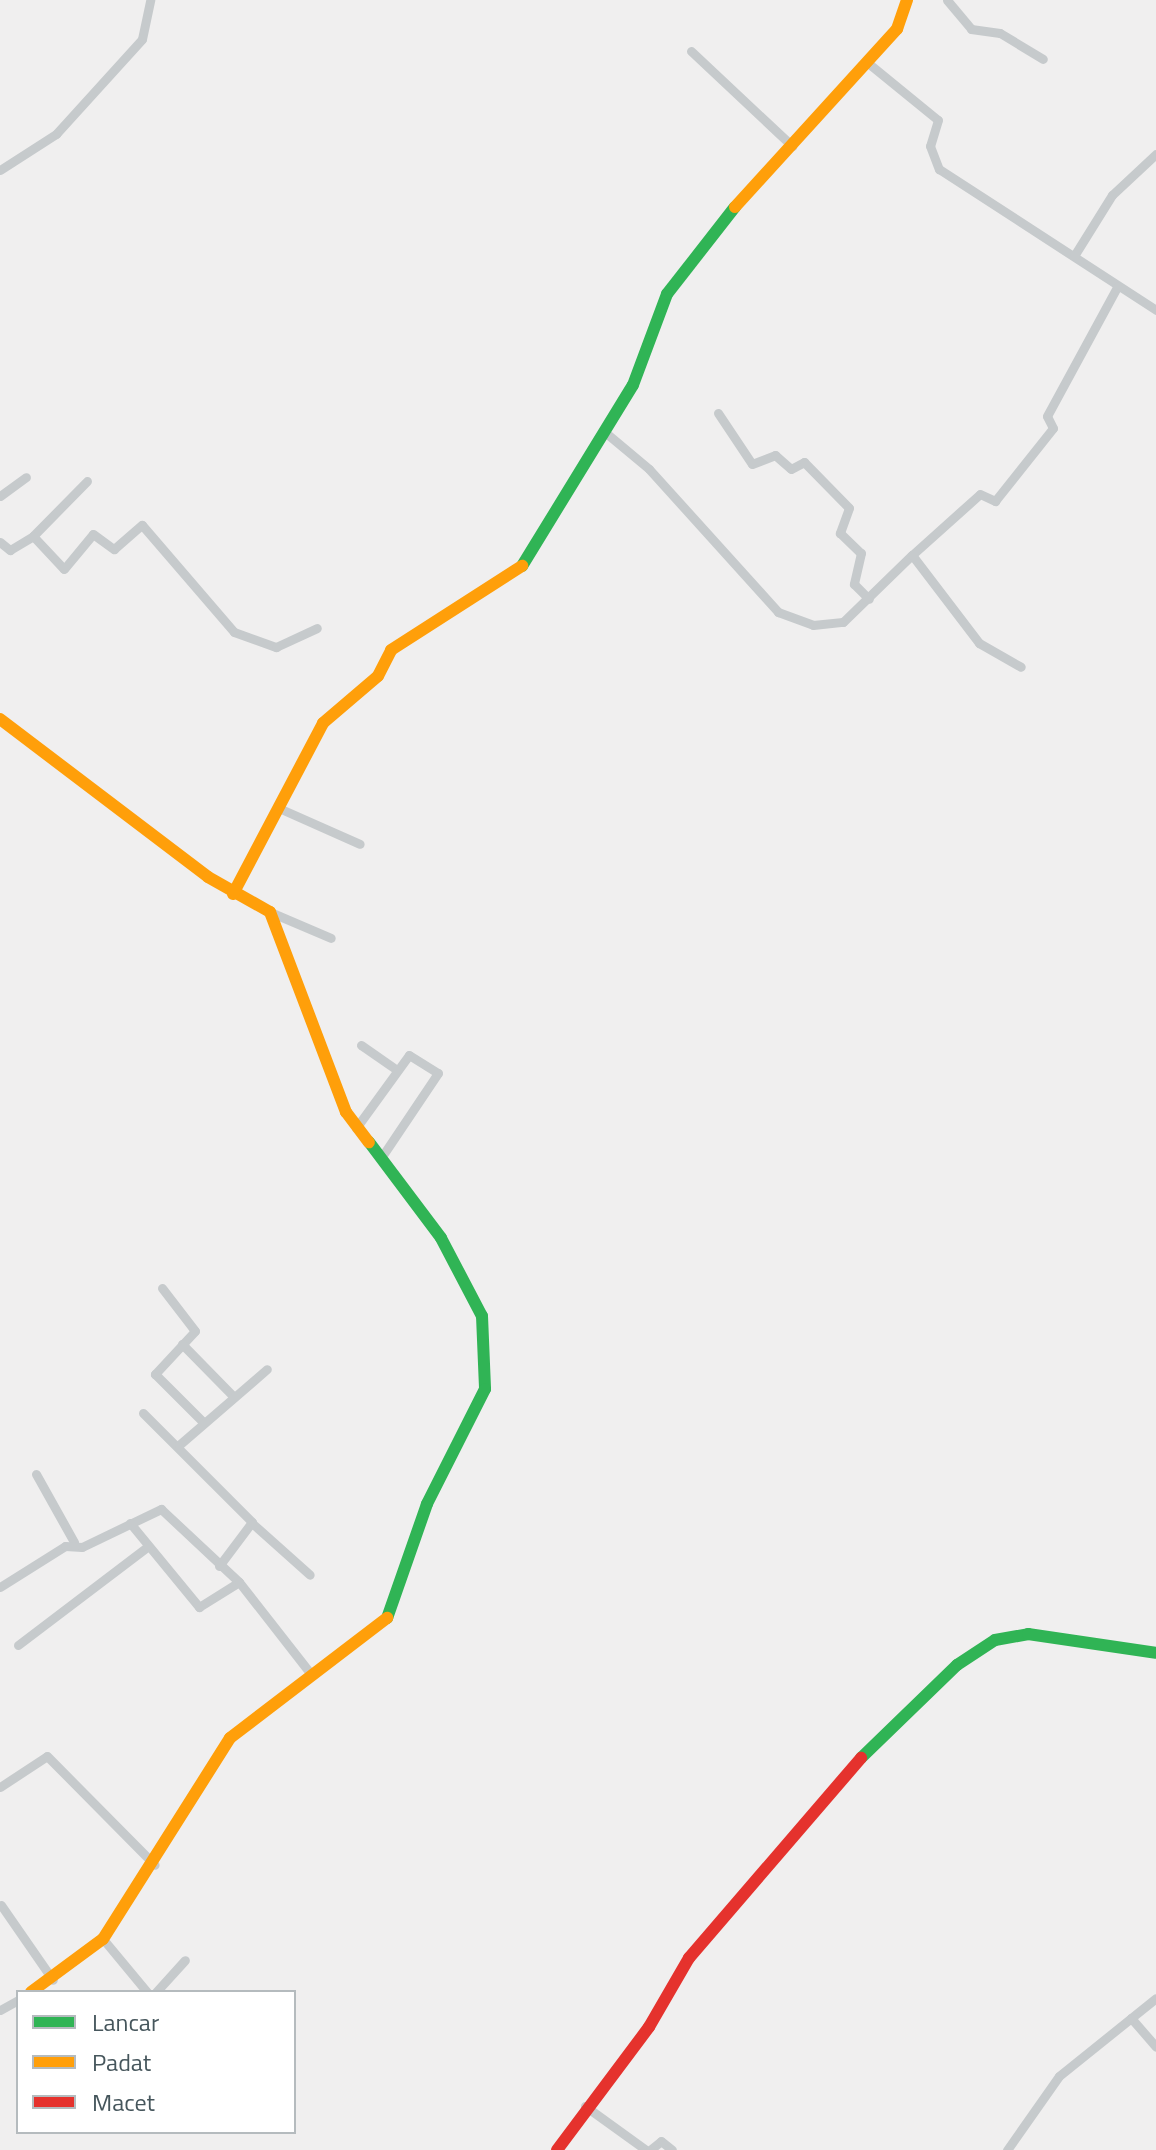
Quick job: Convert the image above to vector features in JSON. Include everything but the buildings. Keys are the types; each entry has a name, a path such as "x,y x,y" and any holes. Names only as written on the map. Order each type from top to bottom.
{"street":[{"path":"0,170 56,134 142,39 150,0"},
{"path":"947,0 971,29 1000,33 1043,59"},
{"path":"233,894 281,809 323,723 420,628 522,568 606,433 667,294 792,146 897,29 909,1"},
{"path":"691,51 792,146"},
{"path":"868,63 938,120 930,146 939,169 1156,310"},
{"path":"1074,256 1112,195 1156,154"},
{"path":"606,433 649,469 778,612 833,626 869,599 912,555 980,494 995,501 1053,428 1047,418 1052,405 1117,287"},
{"path":"718,413 752,464 775,455 791,469 804,462 849,508 840,533 861,553 854,584 869,599"},
{"path":"0,496 26,477"},
{"path":"0,542 10,550 33,536 87,481"},
{"path":"33,536 64,569 93,534 114,549 142,525 234,632 276,647 317,628"},
{"path":"912,555 979,643 1021,667"},
{"path":"0,719 233,894 331,938"},
{"path":"281,809 360,844"},
{"path":"35,1990 53,1980 103,1939 155,1865 230,1738 310,1673 386,1621 427,1504 485,1395 482,1316 441,1238 383,1155 356,1128 270,912"},
{"path":"361,1045 397,1070"},
{"path":"356,1128 397,1070 415,1055 438,1079 383,1155"},
{"path":"162,1288 194,1328 155,1374 204,1423"},
{"path":"182,1344 234,1397"},
{"path":"179,1445 267,1369"},
{"path":"143,1413 179,1445 253,1524 310,1575"},
{"path":"36,1474 74,1542 82,1547 161,1509 239,1582 310,1673"},
{"path":"130,1523 146,1548 199,1607 239,1582"},
{"path":"219,1566 253,1524"},
{"path":"0,1587 74,1542"},
{"path":"18,1645 146,1548"},
{"path":"557,2150 585,2106 649,2027 693,1952 784,1852 822,1795 957,1665 995,1640 1028,1634 1138,1645 1156,1653"},
{"path":"0,1787 47,1756 155,1865"},
{"path":"1,1905 53,1980"},
{"path":"103,1939 145,1990"},
{"path":"158,1990 185,1960"},
{"path":"1007,2150 1059,2076 1156,1998"},
{"path":"1131,2018 1156,2047"},
{"path":"585,2106 648,2150 661,2141 672,2150"}],"traffic: fast":[{"path":"522,566 633,385 667,294 735,207"},
{"path":"369,1142 441,1238 482,1316 485,1389 427,1504 387,1618"},
{"path":"861,1758 957,1665 995,1640 1028,1634 1156,1653"}],"traffic: slow":[{"path":"735,207 897,29 907,0"},
{"path":"233,894 323,723 378,676 391,650 522,566"},
{"path":"0,719 208,877 270,912 346,1112 369,1142"},
{"path":"34,1990 103,1939 230,1738 387,1618"}],"traffic: jam":[{"path":"557,2150 649,2027 689,1958 861,1758"}]}
